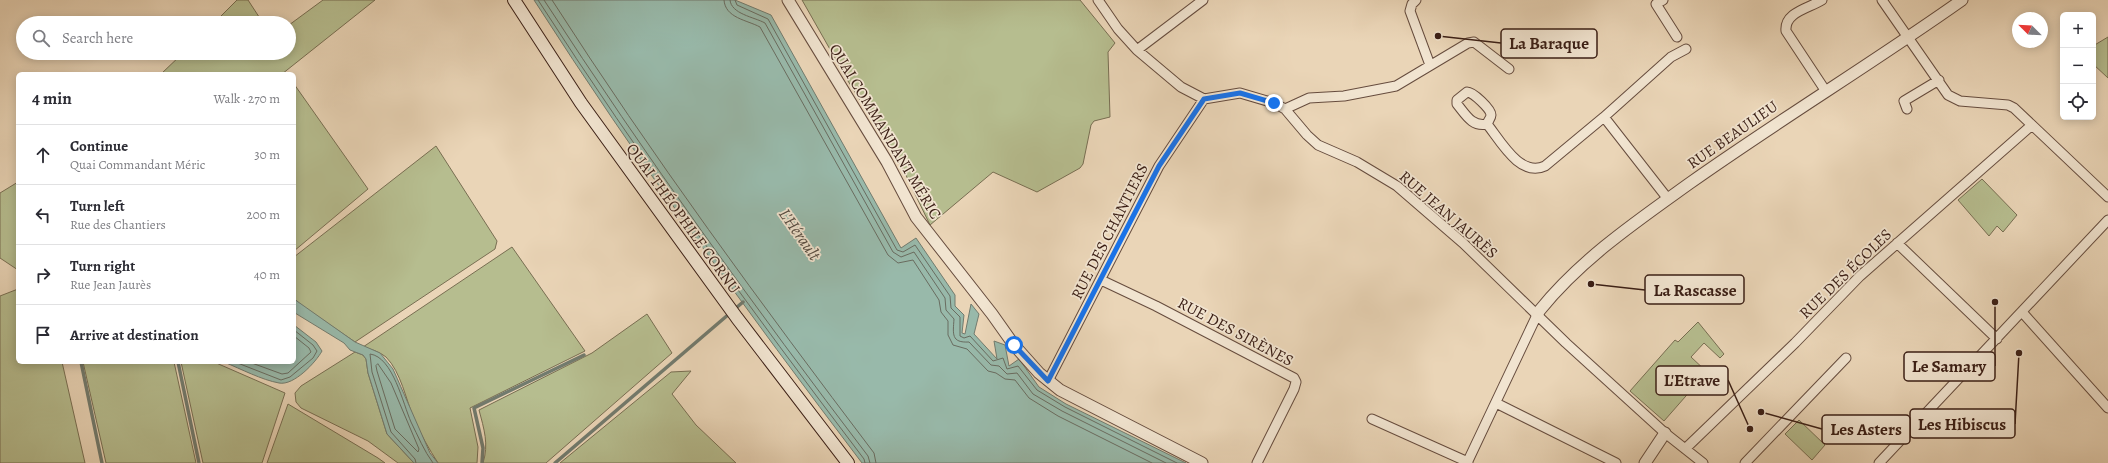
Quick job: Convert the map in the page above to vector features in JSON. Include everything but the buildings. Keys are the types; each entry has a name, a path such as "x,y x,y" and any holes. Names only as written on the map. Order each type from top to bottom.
{"main road":[{"name":"QUAI THÉOPHILE CORNU","path":"514,0 581,103 735,315 848,463"},
{"name":"QUAI THÉOPHILE CORNU","path":"836,449 842,463"}],"street":[{"name":"QUAI COMMANDANT MÉRIC","path":"788,0 887,162 916,217 1014,345 1048,381 1060,390 1202,463"},
{"path":"1098,0 1118,29 1137,50 1181,87 1204,99"},
{"path":"1137,50 1203,0"},
{"path":"1416,0 1412,4 1410,11 1430,65"},
{"path":"1663,0 1656,4 1677,37"},
{"path":"1822,0 1800,10 1788,19 1786,30 1826,90"},
{"path":"1882,0 1948,95 1960,101 2008,105 2014,108 2108,197"},
{"name":"RUE BEAULIEU","path":"1538,315 1540,310 1568,278 1636,222 1826,90 1962,0"},
{"path":"1285,109 1309,98 1344,96 1396,86 1468,43 1474,42 1509,69"},
{"path":"1486,124 1516,160 1523,166 1538,169 1545,166 1671,57 1686,49"},
{"path":"1907,109 1904,101 1939,80"},
{"name":"RUE JEAN JAURÈS","path":"1204,99 1240,93 1274,103 1285,109 1307,135 1318,145 1376,172 1409,196 1463,243 1665,433 1703,463"},
{"name":"RUE DES CHANTIERS","path":"1048,381 1159,166 1204,99"},
{"path":"1604,116 1668,199"},
{"name":"RUE DES ÉCOLES","path":"1685,449 1795,343 1860,276 2032,125"},
{"path":"1879,463 2108,220"},
{"path":"1897,243 1997,339"},
{"name":"RUE DES SIRÈNES","path":"1101,280 1156,306 1294,378 1296,382 1294,389 1258,463"},
{"path":"2022,312 2108,408"},
{"path":"1372,419 1470,462 1538,315"},
{"path":"1745,463 1846,358"},
{"path":"1496,403 1616,463"},
{"path":"1645,463 1665,433"}],"green space":[{"path":"237,0 248,0 258,16 221,16"},
{"path":"323,0 375,0 285,72 163,72 176,60 296,60 296,20"},
{"path":"802,0 1080,0 1115,43 1108,52 1110,117 1094,121 1091,125 1083,164 1080,168 1037,192 993,172 930,225 903,169 848,81"},
{"path":"2108,37 2108,78 2096,67 2096,44"},
{"path":"296,87 368,189 296,249"},
{"path":"436,146 497,241 495,249 355,342 296,300 296,255"},
{"path":"1982,179 2017,215 2003,232 1997,226 1989,236 1958,200"},
{"path":"16,183 16,269 0,258 0,193"},
{"path":"512,247 585,351 470,408 478,447 477,463 438,463 425,442 417,425 396,370 386,357 363,347"},
{"path":"16,290 16,364 62,364 85,463 0,463 0,296"},
{"path":"647,314 672,353 546,463 483,463 486,443 479,410 592,353"},
{"path":"1698,322 1724,354 1720,358 1704,343 1691,357 1707,372 1664,421 1630,391 1675,340 1678,342"},
{"path":"355,352 363,355 366,359 368,373 387,434 414,463 398,463 368,441 301,408 296,402 295,393 301,386"},
{"path":"83,364 174,364 196,463 106,463"},
{"path":"181,364 219,364 285,393 262,463 203,463"},
{"path":"691,371 672,394 696,425 736,463 560,463 671,372"},
{"path":"288,404 378,458 385,463 267,463"},
{"path":"1799,420 1825,445 1812,460 1785,434"}],"water":[{"name":"L'Hérault","path":"534,0 735,0 771,15 901,248 916,238 955,295 955,306 964,315 962,333 965,334 971,304 979,314 974,334 997,359 994,341 1005,345 1009,366 1019,359 1039,387 1066,404 1186,463 862,463 735,293 612,118"},
{"path":"296,300 355,342 380,353 393,369 430,453 438,463 414,463 387,434 368,373 366,359 363,355 350,350 344,343 296,314"},
{"path":"296,327 316,342 322,351 310,367 291,381 279,383 259,377 229,364 296,364"}],"waterway":[{"path":"555,463 743,302"},
{"path":"482,463 483,448 474,408 584,355"},
{"path":"81,364 102,463"},
{"path":"178,364 199,463"}],"place":[{"name":"La Baraque","path":"1438,36"},
{"name":"La Rascasse","path":"1591,284"},
{"name":"Le Samary","path":"1995,302"},
{"name":"Les Hibiscus","path":"2019,353"},
{"name":"Les Asters","path":"1761,412"},
{"name":"L'Etrave","path":"1750,429"}],"route":[{"path":"1014,345 1039,374 1048,381 1159,166 1204,99 1240,93 1274,103"}]}
